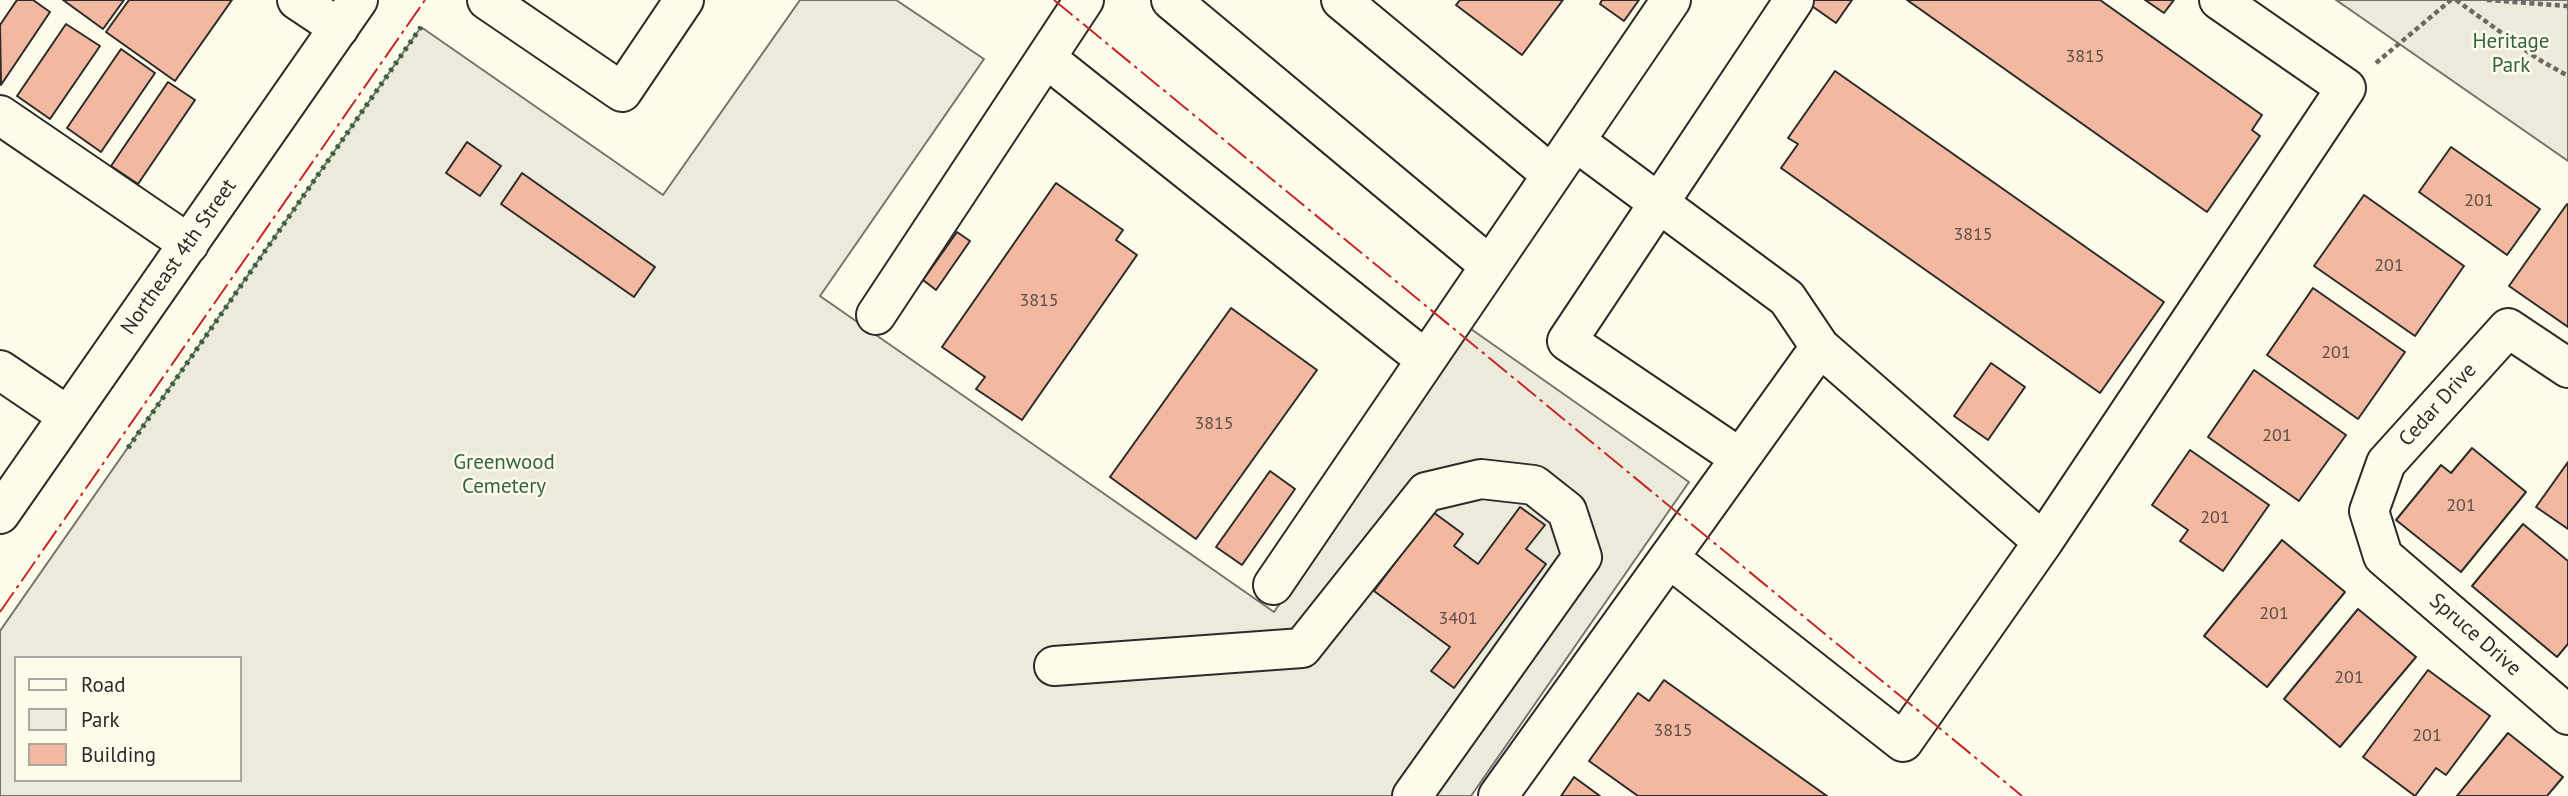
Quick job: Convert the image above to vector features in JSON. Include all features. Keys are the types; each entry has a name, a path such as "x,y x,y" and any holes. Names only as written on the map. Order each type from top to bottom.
{"street":[{"path":"297,0 348,14"},
{"path":"487,0 622,92 684,0"},
{"path":"876,315 1084,0"},
{"path":"1171,0 1490,266"},
{"path":"1341,0 1552,175"},
{"path":"1273,585 1671,0"},
{"path":"1740,458 1567,341 1794,0"},
{"path":"1669,558 1903,742 2043,542 2346,88 2219,0"},
{"name":"Northeast 4th Street","path":"0,514 348,14"},
{"path":"1046,58 1426,360"},
{"path":"0,115 189,244"},
{"path":"1575,141 1787,298 1820,347 2043,542"},
{"name":"Cedar Drive","path":"2383,556 2369,512 2386,463 2508,328 2568,368"},
{"path":"1498,796 1820,347"},
{"path":"0,370 68,416"},
{"path":"1054,666 1302,648 1426,492 1481,479 1534,485 1567,512 1582,557 1412,796"},
{"name":"Spruce Drive","path":"2383,556 2568,715"}],"path":[{"path":"2346,88 2451,0"},
{"path":"2456,0 2538,59 2568,76"},
{"path":"2487,0 2568,6"}],"green space":[{"name":"Greenwood Cemetery","path":"800,0 896,0 984,59 820,296 1274,612 1471,329 1689,482 1471,796 0,796 0,631 421,27 663,195"},
{"name":"Heritage Park","path":"2336,0 2568,0 2568,161"}],"building":[{"path":"17,0 33,0 50,12 1,85 0,25"},
{"path":"63,0 124,0 103,29"},
{"path":"129,0 232,0 175,81 106,32"},
{"path":"1460,0 1563,0 1522,55 1456,5"},
{"path":"1602,0 1639,0 1624,21 1600,4"},
{"path":"1812,0 1852,0 1836,23 1809,4"},
{"path":"1907,0 2100,0 2262,115 2252,130 2260,136 2207,212"},
{"path":"2145,0 2174,0 2164,13"},
{"path":"66,24 100,46 50,119 17,96"},
{"path":"121,49 155,73 101,152 67,128"},
{"path":"1835,71 2164,302 2100,393 1781,168 1798,144 1788,138"},
{"path":"168,82 195,100 138,184 111,166"},
{"path":"467,142 501,166 480,196 446,173"},
{"path":"2451,147 2540,209 2507,255 2419,192"},
{"path":"522,173 655,267 634,297 501,204"},
{"path":"1056,183 1123,230 1116,240 1137,255 1022,420 976,389 985,377 942,347"},
{"path":"2364,195 2464,266 2415,336 2314,266"},
{"path":"2568,205 2568,327 2509,286"},
{"path":"957,232 970,241 936,290 923,280"},
{"path":"2313,288 2405,352 2358,419 2267,355"},
{"path":"1231,308 1317,370 1196,539 1110,477"},
{"path":"1991,363 2025,387 1988,440 1954,416"},
{"path":"2254,370 2346,435 2299,501 2208,437"},
{"path":"2472,448 2526,492 2461,572 2396,520 2441,465 2451,473"},
{"path":"2190,450 2269,505 2223,571 2180,541 2188,530 2152,505"},
{"path":"2568,462 2568,529 2536,507"},
{"path":"1270,471 1295,489 1242,565 1216,547"},
{"path":"1520,507 1545,525 1526,549 1546,564 1454,688 1431,671 1450,647 1374,591 1433,512 1463,534 1454,546 1478,564"},
{"path":"2523,524 2568,561 2568,644 2557,657 2472,586"},
{"path":"2282,540 2345,592 2267,687 2204,636"},
{"path":"2358,609 2416,657 2340,747 2284,699"},
{"path":"2428,670 2490,716 2446,775 2436,768 2415,796 2363,757"},
{"path":"1664,680 1827,796 1638,796 1589,761 1638,693 1649,701"},
{"path":"2508,733 2563,777 2547,796 2457,796"},
{"path":"1574,777 1600,796 1561,796"}],"hedge":[{"path":"128,448 421,27"}],"power":[{"path":"0,612 425,0"},
{"path":"1054,0 2022,796"}]}
